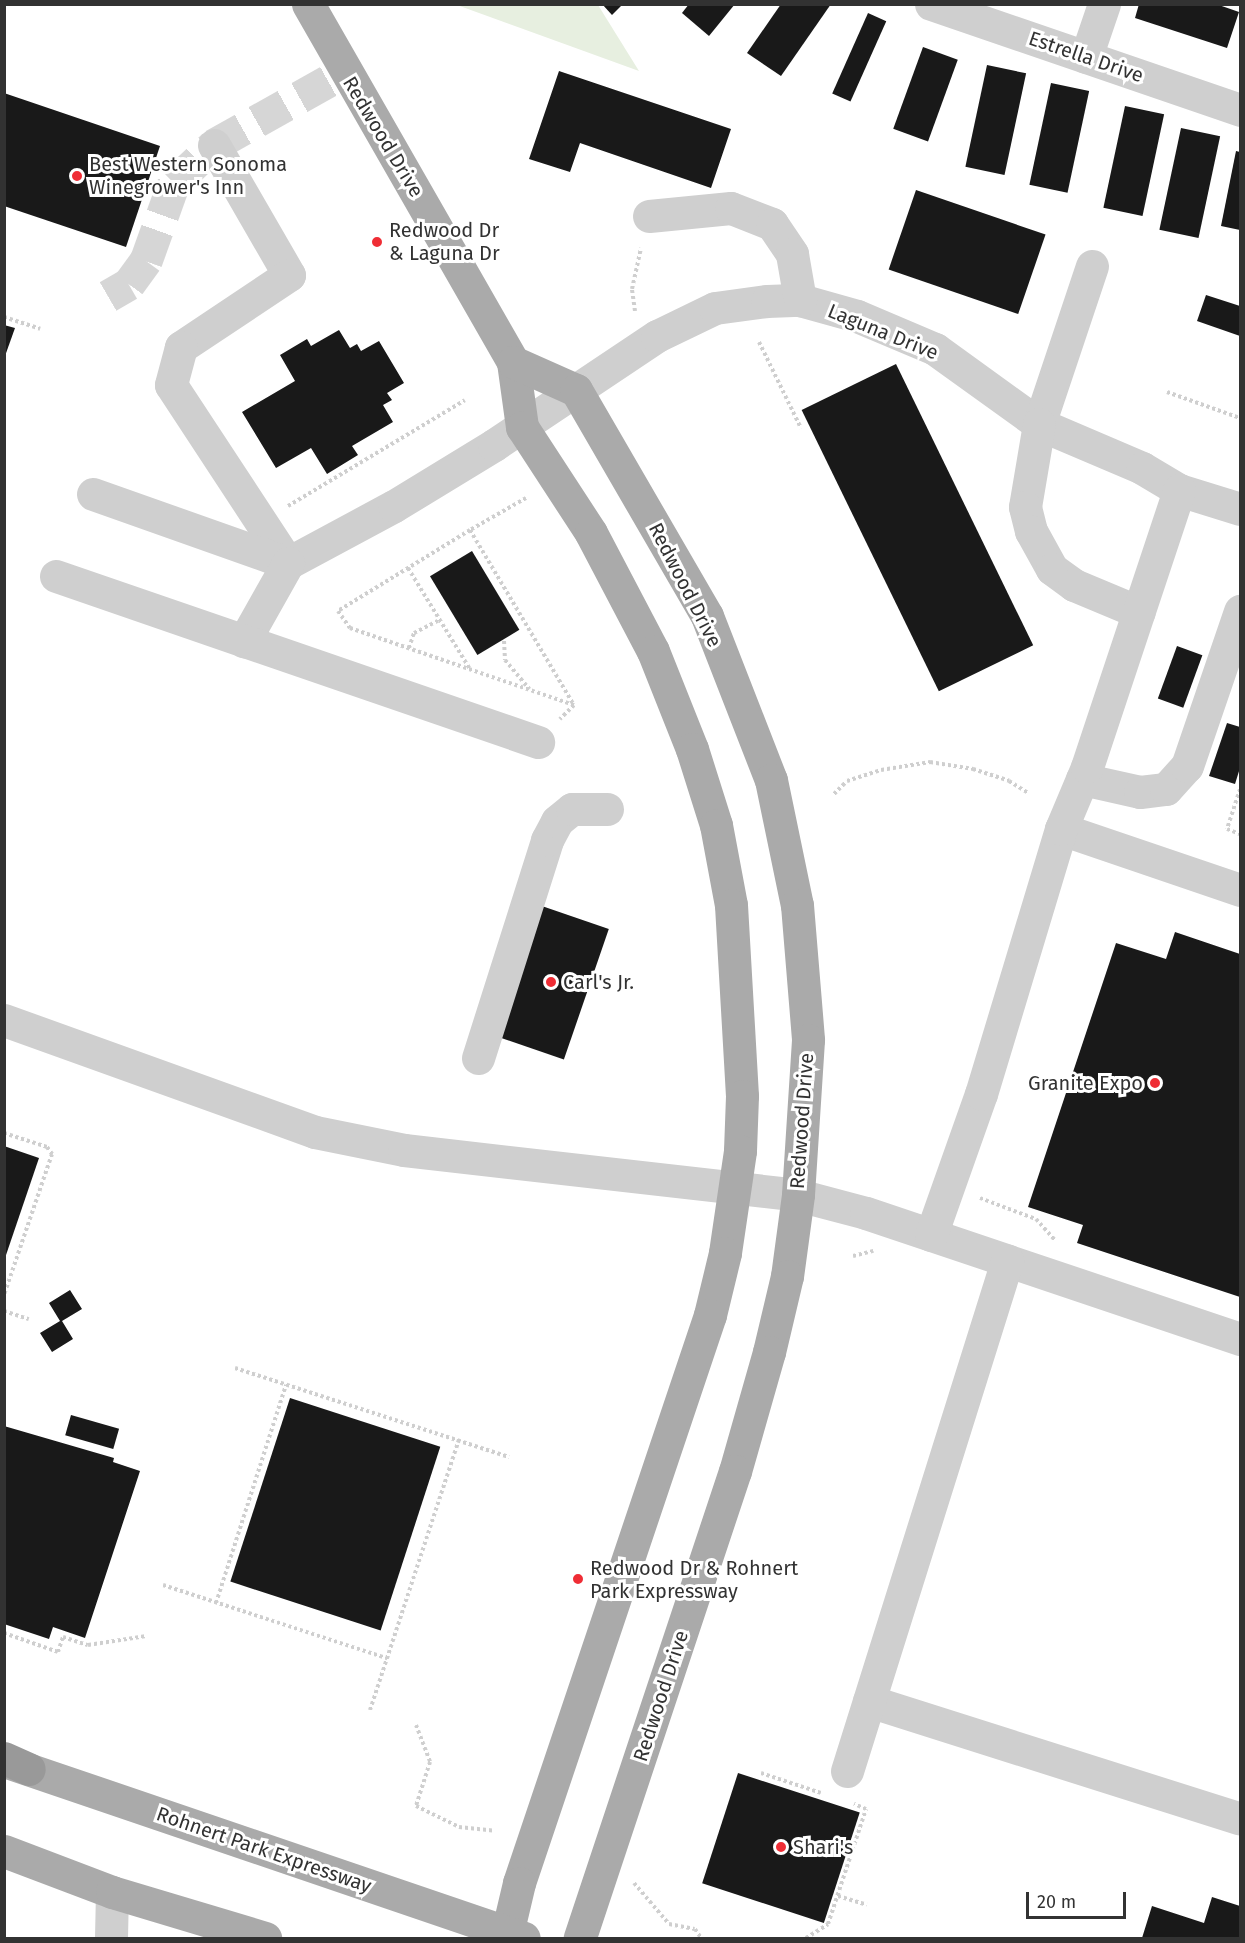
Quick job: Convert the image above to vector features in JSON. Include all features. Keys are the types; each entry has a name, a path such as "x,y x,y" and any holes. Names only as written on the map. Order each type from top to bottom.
{"main road":[{"name":"Redwood Drive","path":"308,4 513,362 522,427 591,533 653,651 692,749 716,825 731,905 738,994 742,1096 735,1186 725,1253 710,1315 519,1883 512,1937"},
{"path":"513,362 576,390"},
{"name":"Redwood Drive","path":"576,390 706,616 771,780 796,905 808,1040 798,1195 788,1276 735,1471 580,1938"},
{"name":"Rohnert Park Expressway","path":"13,1763 512,1937"},
{"path":"4,1851 112,1892 265,1938"}],"street":[{"name":"Estrella Drive","path":"931,4 1240,110"},
{"path":"1086,57 1104,4"},
{"path":"214,145 289,275 181,347 171,385 288,562"},
{"path":"649,216 731,207 772,224 792,254 800,300"},
{"path":"1092,266 1040,424 1026,483 1025,507 1031,531 1052,568 1074,585 1139,612"},
{"name":"Laguna Drive","path":"288,562 394,506 522,427 657,336 715,308 800,300 857,316 935,349 1040,424 1142,468 1179,490 1240,509"},
{"path":"931,1235 981,1094 1061,829 1082,779 1179,490"},
{"path":"93,494 288,562"},
{"path":"244,641 288,562"},
{"path":"56,576 538,742"},
{"path":"1082,779 1140,792 1166,789 1187,766 1240,611"},
{"path":"478,1058 547,840 557,820 572,809 607,809"},
{"path":"1061,829 1240,890"},
{"path":"4,1020 315,1132 404,1150 798,1195 931,1235 1240,1339"},
{"path":"846,1786 869,1701 1007,1261"},
{"path":"869,1701 1240,1819"},
{"path":"111,1938 112,1892"}],"path":[{"path":"638,317 632,289 649,216"},
{"path":"4,317 40,329"},
{"path":"759,342 801,428"},
{"path":"1167,392 1240,418"},
{"path":"261,522 465,400"},
{"path":"526,498 338,611 350,628 574,705"},
{"path":"470,530 574,705"},
{"path":"408,568 470,669"},
{"path":"409,648 414,633 439,620"},
{"path":"504,641 505,660 530,690"},
{"path":"538,742 574,705"},
{"path":"834,794 847,781 881,770 930,762 973,769 1009,781 1028,793"},
{"path":"1240,789 1227,829 1240,834"},
{"path":"4,1133 47,1147 52,1154 4,1295"},
{"path":"4,1311 29,1319"},
{"path":"234,1368 509,1457"},
{"path":"216,1603 286,1385"},
{"path":"370,1710 459,1439"},
{"path":"163,1585 387,1658"},
{"path":"4,1633 58,1652 63,1637 88,1645 146,1636"},
{"path":"416,1725 430,1762 416,1806 459,1827 495,1831"},
{"path":"761,1773 824,1794"},
{"path":"806,1938 828,1924 866,1809 846,1786"},
{"path":"630,1878 669,1924 695,1929 700,1938"},
{"path":"838,1896 867,1905"}],"green space":[{"path":"457,5 598,5 639,71"}],"building":[{"path":"602,4 623,4 612,15"},
{"path":"689,4 735,4 709,36 682,13"},
{"path":"781,4 831,4 781,76 747,53"},
{"path":"1139,4 1216,4 1239,12 1227,48 1135,18"},
{"path":"868,13 886,21 850,102 832,93"},
{"path":"923,47 958,60 928,141 893,129"},
{"path":"987,65 1026,73 1005,175 965,167"},
{"path":"559,71 731,129 711,188 580,143 570,172 529,159"},
{"path":"1051,83 1089,91 1068,193 1029,185"},
{"name":"Best Western Sonoma Winegrower's Inn","path":"4,93 160,146 126,247 4,206"},
{"path":"1125,106 1164,114 1143,216 1103,208"},
{"path":"1181,128 1220,136 1199,238 1159,230"},
{"path":"1236,151 1240,152 1240,230 1221,226"},
{"path":"916,190 1046,235 1018,314 889,269"},
{"path":"1206,295 1240,306 1240,336 1197,321"},
{"path":"4,325 15,328 5,356 4,356"},
{"path":"339,330 350,348 357,344 361,351 379,341 404,383 387,393 392,400 383,405 393,422 352,446 358,455 327,474 311,448 276,468 242,412 295,381 280,355 307,339 311,346"},
{"path":"896,364 1033,645 939,691 802,410"},
{"path":"472,551 519,630 477,655 430,576"},
{"path":"1177,646 1202,655 1183,708 1158,699"},
{"path":"1227,723 1240,727 1240,768 1235,784 1209,776"},
{"name":"Carl's Jr.","path":"536,904 609,929 564,1060 491,1034"},
{"name":"Granite Expo","path":"1175,932 1240,954 1240,1297 1077,1243 1083,1225 1028,1207 1116,943 1166,959"},
{"path":"4,1146 39,1158 5,1258 4,1258"},
{"path":"70,1290 82,1309 62,1321 73,1339 52,1352 40,1333 60,1321 49,1303"},
{"path":"290,1398 440,1447 381,1630 230,1582"},
{"path":"71,1415 119,1429 113,1449 65,1435"},
{"path":"4,1426 114,1458 113,1462 140,1471 85,1638 53,1627 49,1639 4,1624"},
{"name":"Shari's","path":"738,1773 860,1813 824,1923 702,1883"},
{"path":"1212,1897 1240,1906 1240,1938 1142,1938 1152,1906 1204,1923"}],"tunnel":[{"path":"108,296 129,284 146,261 174,183 214,145 344,72"}],"place":[{"name":"Best Western Sonoma Winegrower's Inn","path":"77,176"},
{"name":"Redwood Dr & Laguna Dr","path":"377,242"},
{"name":"Carl's Jr.","path":"551,982"},
{"name":"Granite Expo","path":"1155,1083"},
{"name":"Redwood Dr & Rohnert Park Expressway","path":"578,1579"},
{"name":"Shari's","path":"781,1847"}]}
